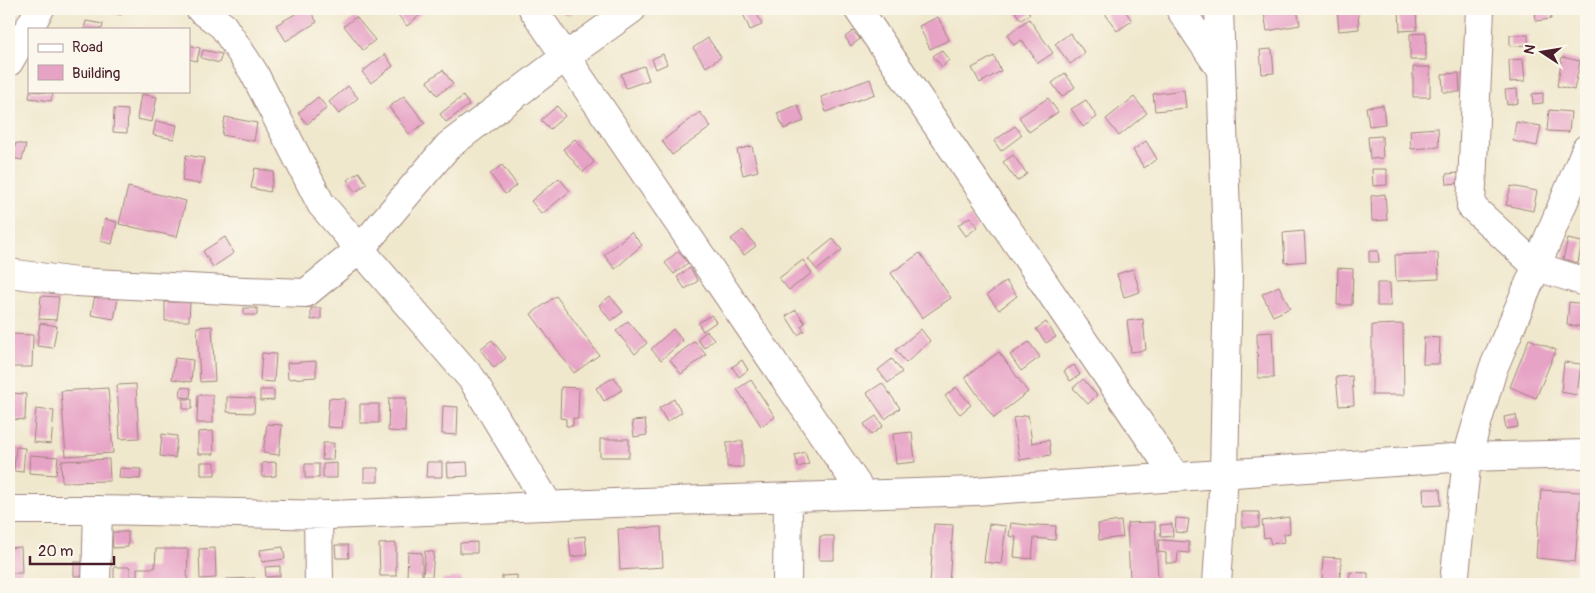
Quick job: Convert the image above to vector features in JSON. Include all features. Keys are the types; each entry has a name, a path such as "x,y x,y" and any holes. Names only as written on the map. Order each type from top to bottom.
{"street":[{"path":"29,28 40,9"},
{"path":"200,9 223,26 254,71 321,204 472,379 549,506"},
{"path":"533,9 864,495"},
{"path":"9,273 76,282 306,293 360,249 448,146 565,56 632,9"},
{"path":"858,9 1176,477"},
{"path":"1180,9 1221,70"},
{"path":"1217,584 1224,474 1228,274 1219,9"},
{"path":"1480,9 1471,206 1537,267 1586,282"},
{"path":"9,62 28,30"},
{"path":"1454,584 1467,457 1493,369 1586,148"},
{"path":"9,510 331,515 976,491 1467,457 1586,454"},
{"path":"788,498 788,584"},
{"path":"96,584 98,510"},
{"path":"318,515 319,584"}],"building":[{"path":"110,9 122,9 121,15 109,12"},
{"path":"304,9 309,9 317,22 286,41 276,25"},
{"path":"405,9 418,9 422,13 407,26 398,15"},
{"path":"561,9 577,9 568,16"},
{"path":"741,9 755,9 762,25 750,30"},
{"path":"1020,9 1026,9 1030,14 1021,20 1015,12"},
{"path":"1102,9 1124,9 1132,21 1117,31"},
{"path":"1297,9 1300,25 1267,31 1264,13"},
{"path":"1337,9 1358,9 1359,29 1339,31"},
{"path":"1399,9 1416,9 1417,30 1400,31"},
{"path":"1535,9 1550,9 1551,19 1536,21"},
{"path":"356,17 375,40 363,50 344,26"},
{"path":"938,17 949,40 930,49 919,26"},
{"path":"1029,19 1053,53 1038,63 1022,40 1014,45 1007,35"},
{"path":"86,21 103,24 102,28 84,28"},
{"path":"853,31 860,39 851,46 845,37"},
{"path":"1070,33 1085,53 1070,64 1055,44"},
{"path":"1426,33 1426,60 1410,60 1410,34"},
{"path":"1510,35 1528,35 1528,45 1510,46"},
{"path":"708,38 721,57 706,67 693,48"},
{"path":"190,45 200,48 197,61 190,59"},
{"path":"1272,49 1274,73 1262,74 1260,50"},
{"path":"203,50 222,54 219,63 201,58"},
{"path":"941,50 949,60 942,67 933,56"},
{"path":"385,54 393,66 371,83 362,72"},
{"path":"663,54 667,64 656,69 652,59"},
{"path":"994,56 1001,71 980,83 972,68"},
{"path":"1562,57 1580,61 1574,90 1557,86"},
{"path":"1523,59 1525,81 1510,82 1509,60"},
{"path":"644,66 649,80 626,88 621,74"},
{"path":"1413,67 1430,67 1430,97 1413,97"},
{"path":"443,70 453,84 437,95 427,81"},
{"path":"1065,73 1075,87 1062,97 1052,83"},
{"path":"1459,73 1460,92 1443,92 1442,74"},
{"path":"870,79 875,94 826,112 821,97"},
{"path":"348,86 358,98 339,114 329,102"},
{"path":"1517,89 1518,103 1507,105 1505,90"},
{"path":"1184,90 1186,108 1155,111 1153,94"},
{"path":"30,92 53,93 51,101 29,98"},
{"path":"1543,93 1543,103 1533,104 1532,94"},
{"path":"141,94 157,97 152,122 137,119"},
{"path":"404,96 425,123 409,134 389,107"},
{"path":"463,96 469,105 446,122 440,114"},
{"path":"318,97 327,108 307,124 298,113"},
{"path":"1134,97 1147,113 1119,136 1106,119"},
{"path":"1048,98 1058,112 1029,132 1019,117"},
{"path":"1086,100 1097,117 1083,127 1071,109"},
{"path":"798,105 804,121 784,129 777,113"},
{"path":"1383,105 1385,124 1369,126 1366,107"},
{"path":"557,106 565,116 550,129 541,120"},
{"path":"114,109 128,110 127,133 113,132"},
{"path":"1549,110 1571,112 1569,132 1547,131"},
{"path":"700,112 711,127 672,155 662,141"},
{"path":"225,117 257,123 254,141 222,135"},
{"path":"156,121 177,125 174,139 153,135"},
{"path":"1516,122 1541,126 1537,146 1513,141"},
{"path":"1015,126 1022,135 1001,151 994,141"},
{"path":"1438,128 1439,147 1411,149 1410,130"},
{"path":"1382,136 1383,158 1370,159 1368,137"},
{"path":"575,139 594,162 583,172 563,149"},
{"path":"1146,141 1157,159 1144,168 1133,150"},
{"path":"16,143 26,145 22,160 12,158"},
{"path":"752,146 758,171 743,175 737,150"},
{"path":"186,155 204,158 200,184 182,181"},
{"path":"1013,155 1027,174 1017,181 1003,162"},
{"path":"502,165 517,185 505,194 490,174"},
{"path":"255,168 274,172 270,192 251,188"},
{"path":"1372,169 1387,169 1387,185 1373,186"},
{"path":"359,172 367,184 355,192 347,180"},
{"path":"1460,173 1461,183 1447,184 1446,174"},
{"path":"559,178 570,191 542,214 531,201"},
{"path":"1511,186 1537,191 1533,211 1506,205"},
{"path":"128,187 186,201 177,237 119,224"},
{"path":"1385,194 1387,220 1372,221 1371,196"},
{"path":"970,217 978,227 966,236 958,225"},
{"path":"105,219 117,222 112,244 100,241"},
{"path":"743,230 756,246 744,255 731,239"},
{"path":"1304,231 1306,261 1285,263 1283,233"},
{"path":"631,232 642,245 615,269 604,255"},
{"path":"225,237 234,253 213,267 203,251"},
{"path":"833,239 842,250 817,270 808,259"},
{"path":"1568,239 1582,242 1578,263 1563,259"},
{"path":"678,251 688,263 674,274 665,263"},
{"path":"1369,251 1378,251 1379,262 1369,262"},
{"path":"920,253 951,298 922,318 891,273"},
{"path":"1438,253 1439,279 1396,281 1395,255"},
{"path":"803,260 812,273 789,290 779,278"},
{"path":"690,268 698,281 685,289 677,277"},
{"path":"1338,268 1353,269 1352,305 1337,305"},
{"path":"1133,269 1140,292 1124,297 1117,274"},
{"path":"1006,281 1017,296 999,310 987,295"},
{"path":"1377,283 1390,283 1391,306 1377,306"},
{"path":"1279,286 1290,308 1273,316 1262,294"},
{"path":"95,295 118,299 114,319 91,315"},
{"path":"41,296 59,297 56,320 39,319"},
{"path":"556,296 599,355 574,373 531,314"},
{"path":"610,296 623,312 611,321 599,305"},
{"path":"165,302 190,302 189,321 165,321"},
{"path":"1569,302 1586,304 1586,327 1567,325"},
{"path":"244,308 257,308 257,315 244,315"},
{"path":"311,308 321,308 321,319 311,320"},
{"path":"796,310 805,323 801,326 804,331 798,335 786,316"},
{"path":"711,315 716,322 703,331 698,323"},
{"path":"1143,319 1146,350 1131,352 1127,321"},
{"path":"628,321 647,343 635,354 616,331"},
{"path":"1046,322 1056,337 1046,343 1036,329"},
{"path":"40,323 57,326 53,348 37,346"},
{"path":"1403,324 1404,395 1372,395 1372,325"},
{"path":"212,326 215,381 200,382 197,327"},
{"path":"673,329 683,341 661,360 651,349"},
{"path":"921,329 930,341 906,363 896,350"},
{"path":"707,331 714,339 704,348 697,339"},
{"path":"1272,332 1274,378 1258,378 1257,333"},
{"path":"11,334 33,335 32,367 9,367"},
{"path":"1424,337 1440,338 1439,364 1423,364"},
{"path":"1529,339 1556,350 1536,398 1510,387"},
{"path":"492,340 506,358 494,368 480,349"},
{"path":"695,341 706,355 681,374 670,360"},
{"path":"1029,342 1040,357 1021,371 1010,355"},
{"path":"999,352 1028,392 994,418 965,377"},
{"path":"262,353 276,354 274,382 260,381"},
{"path":"175,358 193,360 191,382 172,379"},
{"path":"892,359 902,372 888,383 878,370"},
{"path":"742,360 748,370 739,377 732,367"},
{"path":"316,361 316,377 288,379 287,363"},
{"path":"1564,362 1581,364 1577,395 1561,392"},
{"path":"1074,365 1080,375 1070,381 1064,371"},
{"path":"1352,376 1354,405 1339,406 1336,377"},
{"path":"614,377 622,390 604,401 596,388"},
{"path":"1083,379 1097,395 1088,404 1073,388"},
{"path":"751,380 775,417 761,426 737,389"},
{"path":"882,383 900,408 885,419 867,393"},
{"path":"136,384 139,438 120,439 117,385"},
{"path":"181,387 191,388 190,398 180,397"},
{"path":"561,387 579,388 578,419 573,418 573,426 566,426 566,419 560,418"},
{"path":"956,387 971,405 960,414 945,396"},
{"path":"108,388 113,453 66,456 61,391"},
{"path":"260,390 274,390 274,400 260,401"},
{"path":"11,393 26,394 25,420 10,419"},
{"path":"198,395 213,395 213,423 197,423"},
{"path":"227,397 255,398 254,413 227,412"},
{"path":"329,398 345,399 342,428 327,427"},
{"path":"389,398 406,398 405,432 388,431"},
{"path":"183,399 192,399 192,409 183,409"},
{"path":"674,399 682,412 667,422 659,408"},
{"path":"360,404 379,404 379,423 360,423"},
{"path":"443,406 458,407 457,435 442,434"},
{"path":"36,409 54,411 51,444 33,442"},
{"path":"1028,415 1032,443 1049,440 1051,455 1020,460 1013,418"},
{"path":"1516,415 1518,427 1506,429 1504,417"},
{"path":"876,416 883,426 871,435 864,424"},
{"path":"645,420 647,435 634,437 632,421"},
{"path":"267,424 282,425 279,455 263,453"},
{"path":"213,431 214,454 198,454 198,432"},
{"path":"912,432 915,462 896,464 893,434"},
{"path":"162,434 177,436 175,458 160,456"},
{"path":"600,439 629,439 629,457 600,457"},
{"path":"743,441 743,467 727,467 727,442"},
{"path":"323,443 334,443 333,460 322,460"},
{"path":"16,447 25,448 23,472 14,471"},
{"path":"805,452 809,464 798,467 795,455"},
{"path":"30,455 58,457 56,475 29,473"},
{"path":"109,459 110,481 62,482 61,461"},
{"path":"201,462 215,462 215,475 201,475"},
{"path":"276,462 276,476 262,477 262,463"},
{"path":"427,462 442,462 442,477 426,477"},
{"path":"467,462 468,476 448,477 447,463"},
{"path":"337,463 337,478 323,478 323,464"},
{"path":"305,464 319,464 319,478 305,478"},
{"path":"120,468 141,469 140,479 119,478"},
{"path":"364,468 378,468 378,482 364,482"},
{"path":"1423,489 1440,489 1441,505 1424,506"},
{"path":"1541,490 1581,492 1575,562 1536,558"},
{"path":"1242,512 1259,512 1259,527 1242,527"},
{"path":"1289,517 1290,533 1284,534 1285,542 1271,544 1269,537 1264,538 1262,521"},
{"path":"1176,518 1189,519 1187,533 1175,532"},
{"path":"1121,521 1123,537 1099,540 1098,524"},
{"path":"1155,522 1158,578 1130,579 1127,523"},
{"path":"1011,523 1056,526 1055,540 1034,538 1032,559 1014,557 1016,537 1009,536"},
{"path":"934,524 953,525 949,584 930,584"},
{"path":"989,524 1006,526 1001,564 984,562"},
{"path":"1172,524 1173,536 1161,537 1160,525"},
{"path":"661,527 663,567 620,570 618,529"},
{"path":"112,532 128,532 128,547 113,548"},
{"path":"585,536 587,555 571,557 569,538"},
{"path":"820,536 834,536 834,560 819,560"},
{"path":"1159,540 1189,542 1189,553 1178,552 1177,563 1166,563 1166,553 1158,552"},
{"path":"477,542 477,553 460,553 460,543"},
{"path":"396,543 396,576 380,576 379,544"},
{"path":"335,545 348,545 349,558 336,558"},
{"path":"21,547 22,573 9,573 9,548"},
{"path":"283,547 285,559 262,562 260,550"},
{"path":"215,548 216,578 200,579 199,549"},
{"path":"156,549 188,549 187,584 137,584 137,568 155,568"},
{"path":"425,551 434,552 432,577 423,576"},
{"path":"408,552 422,553 422,578 407,577"},
{"path":"1323,557 1341,558 1340,584 1322,584"},
{"path":"74,562 85,562 85,576 74,576"},
{"path":"280,566 280,576 266,577 265,567"},
{"path":"114,567 130,567 130,584 114,584"},
{"path":"1350,572 1368,573 1368,584 1349,584"},
{"path":"517,575 517,584 502,584 502,576"},
{"path":"461,577 462,584 443,584 442,579"},
{"path":"255,578 255,584 227,584 226,579"},
{"path":"621,581 621,584 604,584 604,583"},
{"path":"1381,581 1401,583 1401,584 1381,584"},
{"path":"370,582 370,584 350,584 350,583"},
{"path":"406,582 420,582 420,584 406,584"}]}
